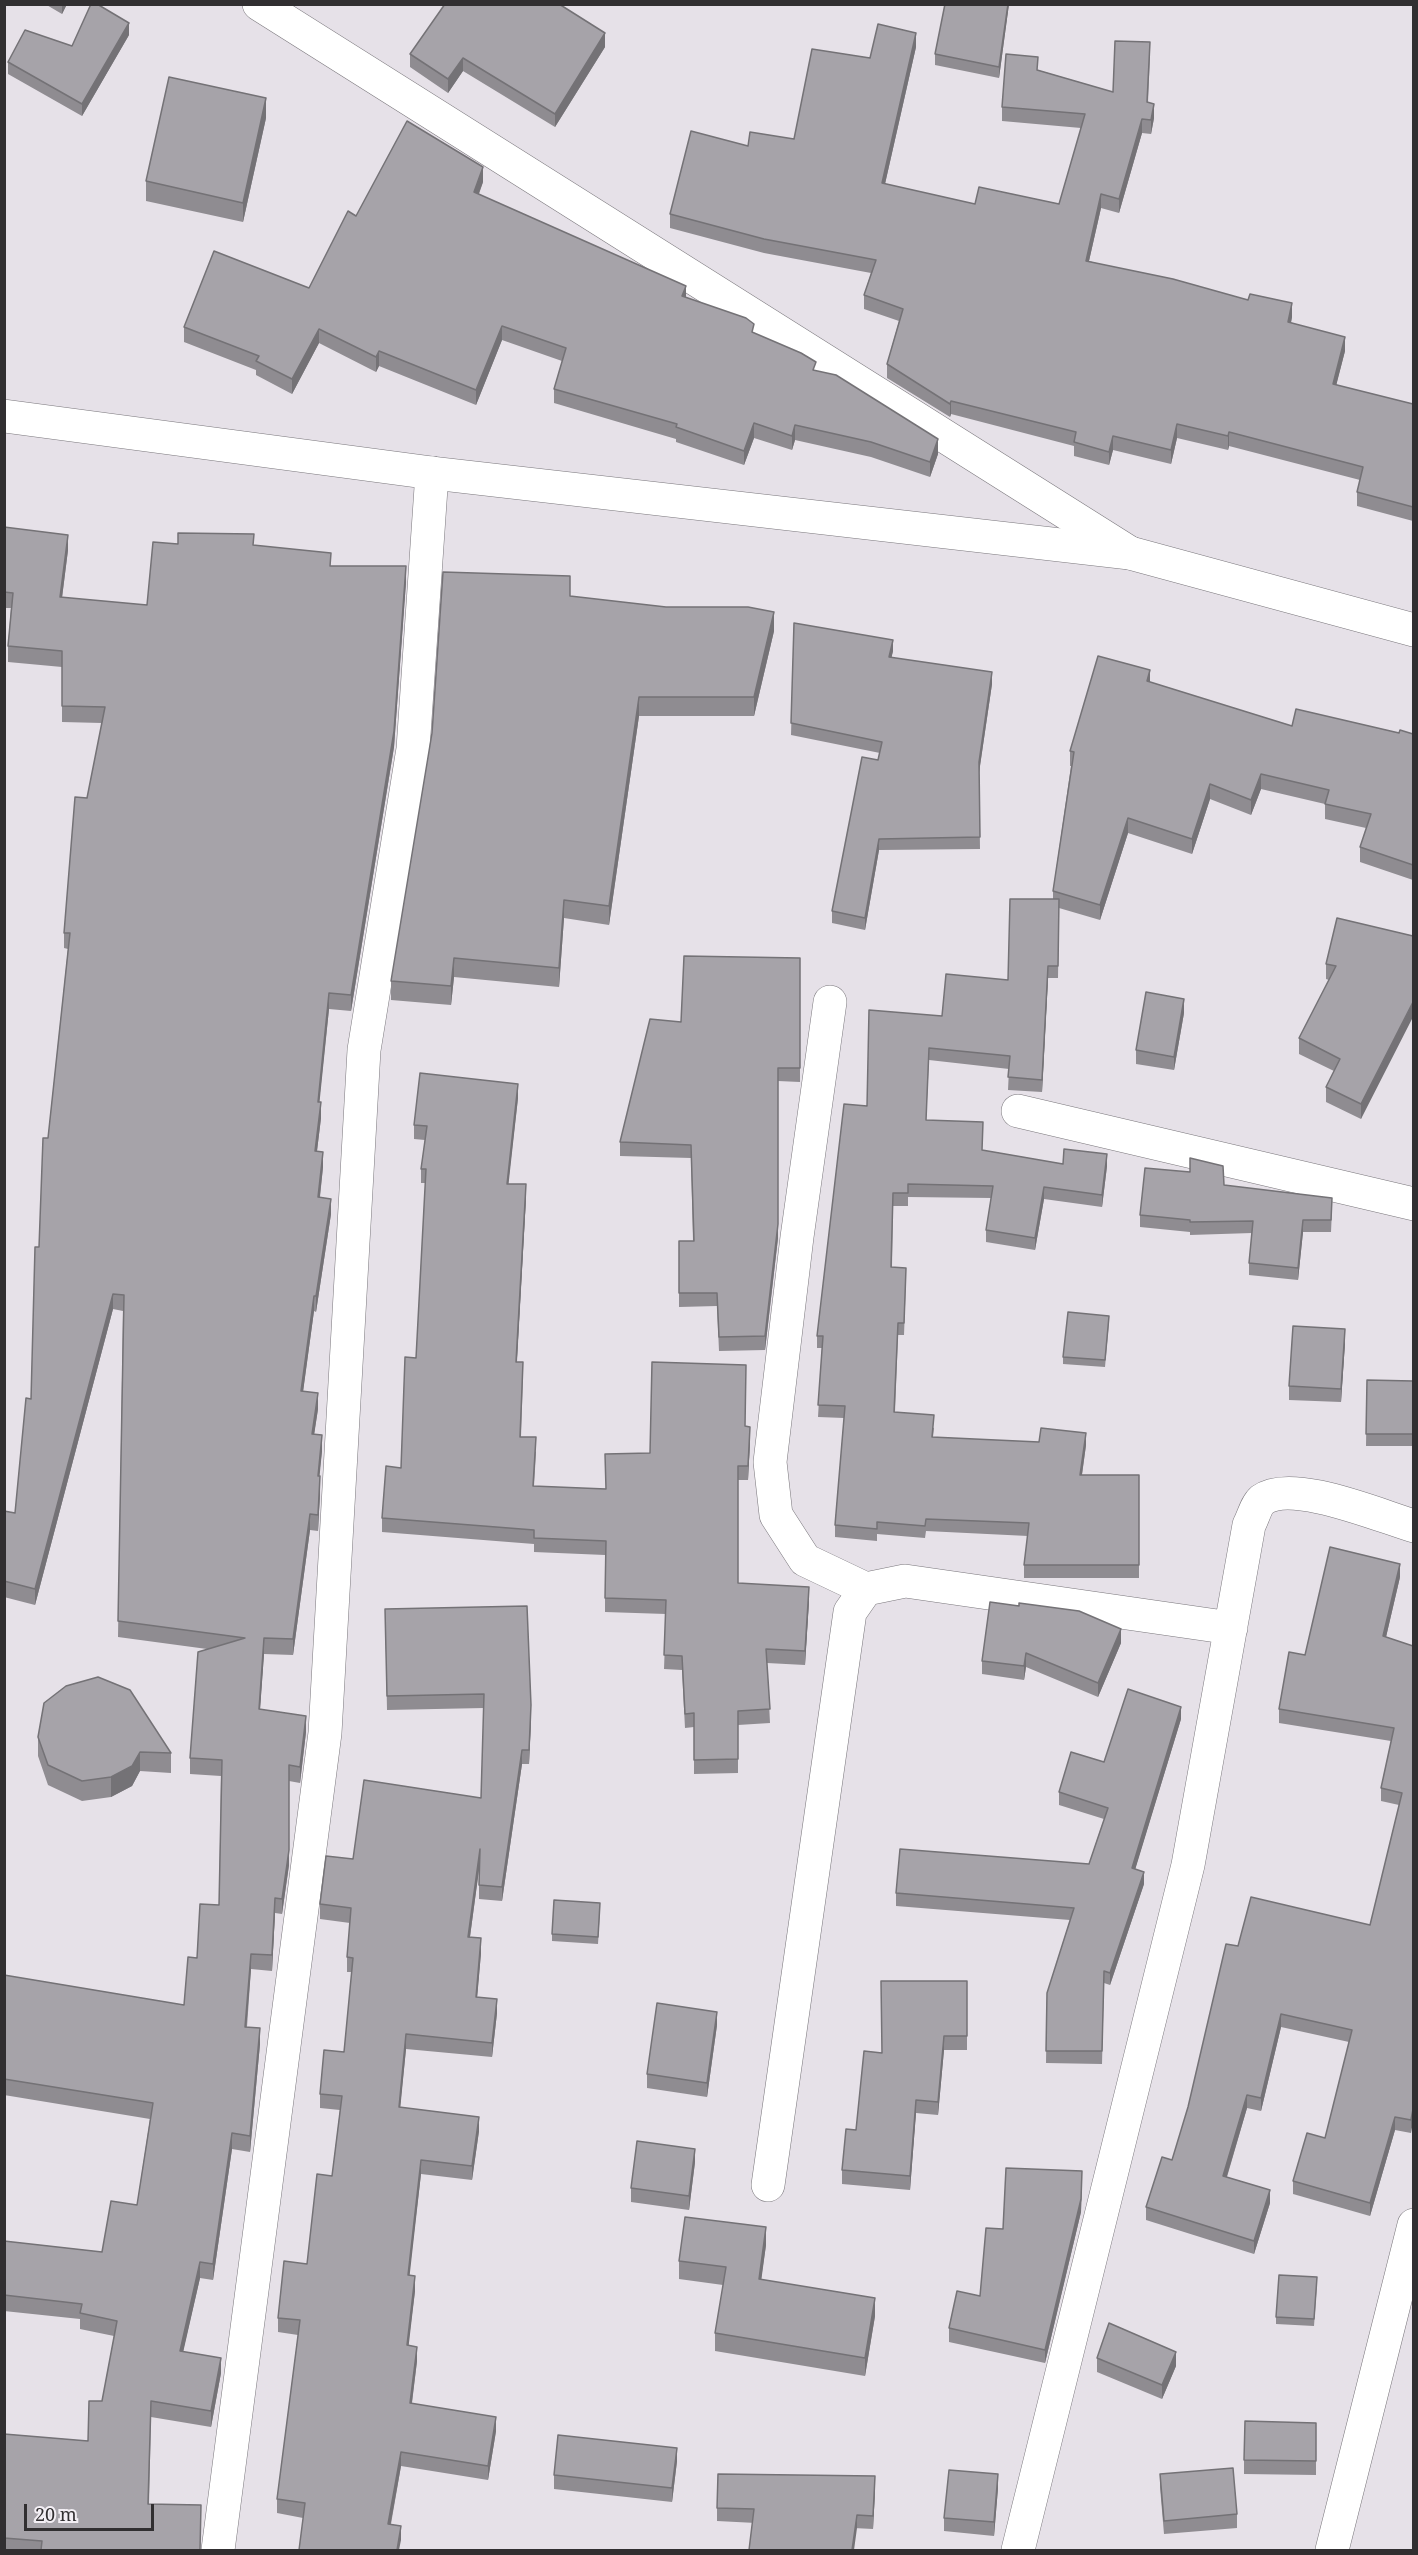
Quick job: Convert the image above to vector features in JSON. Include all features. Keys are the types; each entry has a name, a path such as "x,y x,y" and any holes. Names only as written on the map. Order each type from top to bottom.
{"street":[{"path":"259,4 1130,553"},
{"path":"4,416 432,473 1130,553 1413,630"},
{"path":"218,2550 325,1733 364,1050 413,749 432,473"},
{"path":"830,1002 770,1462 776,1515 805,1560 866,1589 905,1581 1231,1628"},
{"path":"1018,1111 1413,1204"},
{"path":"1018,2550 1188,1865 1249,1525 1260,1501 1276,1493 1305,1493 1413,1526"},
{"path":"768,2185 850,1612 866,1589"},
{"path":"1332,2550 1411,2241"}],"building":[{"path":"91,4 97,4 129,23 82,104 8,62 25,30 72,46"},
{"path":"445,4 559,4 605,33 555,114 463,58 448,79 410,54"},
{"path":"945,4 1008,4 999,67 935,54"},
{"path":"878,24 916,33 882,183 975,204 979,187 1059,204 1085,114 1002,107 1006,54 1038,57 1037,70 1113,92 1115,41 1150,42 1147,102 1154,104 1151,120 1142,119 1119,199 1101,194 1086,261 1173,279 1248,300 1250,294 1292,303 1288,322 1345,337 1333,384 1413,404 1413,507 1357,492 1363,467 1229,432 1228,436 1177,424 1171,450 1113,436 1109,452 1074,442 1076,432 951,401 950,404 887,364 903,309 864,295 876,260 764,239 670,214 691,131 748,146 750,132 794,139 812,49 870,58"},
{"path":"169,77 266,98 243,203 146,181"},
{"path":"407,121 483,167 474,192 686,286 682,296 746,318 754,324 752,332 801,353 816,362 813,370 836,375 938,439 930,462 871,442 795,425 792,436 754,423 744,451 676,427 677,424 554,389 566,348 502,326 476,390 379,351 376,357 319,329 292,379 256,361 259,356 184,327 214,251 309,288 348,211 356,216"},
{"path":"4,527 68,535 60,597 147,605 153,542 178,544 178,533 254,534 253,545 331,553 330,566 406,566 394,731 351,995 329,993 318,1102 321,1102 315,1151 323,1152 318,1197 331,1199 316,1296 314,1296 301,1391 318,1393 312,1434 322,1435 318,1476 320,1476 318,1515 310,1514 293,1639 264,1638 259,1709 306,1716 300,1767 289,1765 289,1850 282,1899 275,1898 272,1955 251,1954 245,2027 260,2028 250,2136 232,2133 213,2264 200,2262 180,2351 221,2358 211,2411 151,2401 148,2504 201,2505 200,2550 41,2550 42,2541 4,2538 4,2434 88,2441 89,2401 102,2401 117,2321 80,2313 82,2304 4,2295 4,2241 102,2252 111,2201 137,2205 153,2103 4,2079 4,1975 184,2005 188,1957 197,1958 200,1904 219,1905 222,1760 190,1758 198,1652 245,1638 118,1621 124,1295 113,1294 35,1589 4,1581 4,1511 15,1513 26,1398 31,1399 35,1247 39,1247 43,1138 48,1138 70,933 64,933 75,797 87,798 105,707 62,706 62,651 8,646 13,593 4,592"},
{"path":"443,572 570,576 570,596 666,607 748,607 774,612 754,697 639,697 609,906 564,900 559,968 454,958 451,986 391,981 432,733"},
{"path":"794,623 893,640 889,657 992,672 979,762 980,837 879,839 865,918 832,911 862,757 878,760 882,742 791,723"},
{"path":"1098,656 1150,670 1147,681 1292,726 1296,709 1399,733 1400,730 1413,734 1413,865 1360,847 1371,814 1325,804 1329,790 1261,774 1251,800 1210,784 1192,839 1128,818 1100,905 1053,891 1074,752 1070,751"},
{"path":"1010,899 1059,899 1058,966 1048,966 1042,1080 1008,1077 1010,1056 929,1048 926,1120 983,1122 982,1150 1063,1164 1064,1149 1107,1154 1102,1195 1044,1187 1035,1238 986,1230 993,1186 908,1184 908,1193 893,1193 891,1267 906,1268 904,1323 898,1323 894,1412 934,1415 932,1437 1039,1442 1041,1428 1086,1433 1080,1475 1139,1475 1139,1565 1024,1565 1029,1523 926,1519 925,1526 877,1522 877,1529 835,1525 845,1406 818,1405 823,1336 817,1336 844,1104 867,1106 869,1010 942,1016 946,974 1008,980"},
{"path":"1337,918 1413,936 1413,1002 1361,1104 1326,1087 1340,1059 1299,1038 1336,966 1326,964"},
{"path":"684,956 800,958 800,1068 778,1068 778,1224 765,1336 719,1337 717,1293 679,1293 679,1241 694,1241 691,1145 620,1142 650,1019 681,1022"},
{"path":"1146,992 1184,999 1174,1057 1136,1050"},
{"path":"420,1073 518,1084 507,1184 526,1184 516,1362 523,1362 520,1437 536,1437 533,1486 606,1489 605,1454 650,1453 652,1362 746,1365 745,1426 750,1427 748,1466 738,1466 738,1583 809,1587 805,1651 766,1649 770,1709 738,1711 738,1759 694,1760 694,1713 685,1714 682,1656 664,1655 666,1600 605,1598 606,1541 534,1538 534,1530 382,1518 386,1466 401,1468 405,1357 416,1358 426,1169 421,1169 427,1126 414,1125"},
{"path":"1190,1158 1223,1166 1224,1185 1332,1198 1331,1220 1303,1220 1298,1268 1249,1263 1253,1221 1190,1222 1190,1220 1140,1215 1145,1168 1190,1172"},
{"path":"1068,1312 1109,1316 1105,1360 1063,1357"},
{"path":"1293,1326 1345,1329 1341,1389 1289,1386"},
{"path":"1367,1380 1413,1381 1413,1434 1366,1434"},
{"path":"1330,1547 1400,1564 1383,1636 1413,1646 1413,2109 1411,2120 1395,2117 1370,2203 1293,2181 1307,2133 1325,2138 1352,2030 1281,2014 1261,2098 1247,2095 1223,2176 1270,2190 1254,2241 1146,2207 1162,2157 1172,2160 1188,2107 1226,1944 1238,1946 1251,1897 1370,1925 1402,1793 1381,1788 1394,1728 1279,1709 1289,1652 1305,1655"},
{"path":"990,1602 1019,1606 1019,1603 1079,1611 1121,1629 1098,1683 1026,1653 1024,1666 982,1661"},
{"path":"527,1606 531,1705 529,1750 522,1750 502,1887 479,1885 480,1849 468,1937 481,1938 476,1997 497,1999 492,2043 406,2034 399,2107 479,2117 472,2166 421,2160 408,2275 415,2276 407,2345 417,2347 410,2403 496,2417 488,2466 401,2452 388,2524 401,2526 397,2550 299,2550 305,2503 277,2499 300,2320 278,2318 284,2261 307,2264 317,2174 332,2176 342,2096 320,2094 324,2050 344,2052 353,1958 347,1957 351,1908 320,1904 326,1856 353,1859 364,1780 481,1798 484,1694 387,1696 385,1609"},
{"path":"98,1677 130,1690 171,1753 140,1752 132,1766 111,1777 82,1781 48,1765 38,1737 44,1703 66,1686"},
{"path":"1128,1689 1181,1707 1132,1868 1144,1872 1110,1973 1104,1971 1102,2051 1046,2051 1047,1993 1074,1908 896,1893 900,1849 1089,1864 1108,1808 1059,1792 1071,1752 1104,1762"},
{"path":"554,1900 600,1903 598,1937 552,1934"},
{"path":"881,1981 967,1981 967,2036 944,2036 938,2102 916,2100 910,2176 842,2170 846,2129 856,2130 864,2051 882,2053"},
{"path":"657,2003 717,2012 707,2083 647,2074"},
{"path":"637,2141 695,2149 689,2196 631,2188"},
{"path":"1006,2168 1082,2171 1081,2199 1045,2350 949,2328 957,2291 980,2296 986,2228 1003,2229"},
{"path":"685,2217 766,2227 759,2279 875,2298 865,2358 715,2333 726,2267 679,2261"},
{"path":"1279,2275 1317,2277 1314,2319 1276,2317"},
{"path":"1109,2323 1176,2352 1162,2385 1097,2358"},
{"path":"1245,2421 1316,2423 1316,2461 1244,2460"},
{"path":"558,2435 677,2448 672,2488 554,2475"},
{"path":"1233,2468 1237,2514 1164,2521 1160,2474"},
{"path":"949,2470 998,2474 994,2522 944,2518"},
{"path":"718,2474 875,2476 873,2516 857,2515 852,2550 749,2550 754,2509 717,2508"}]}
